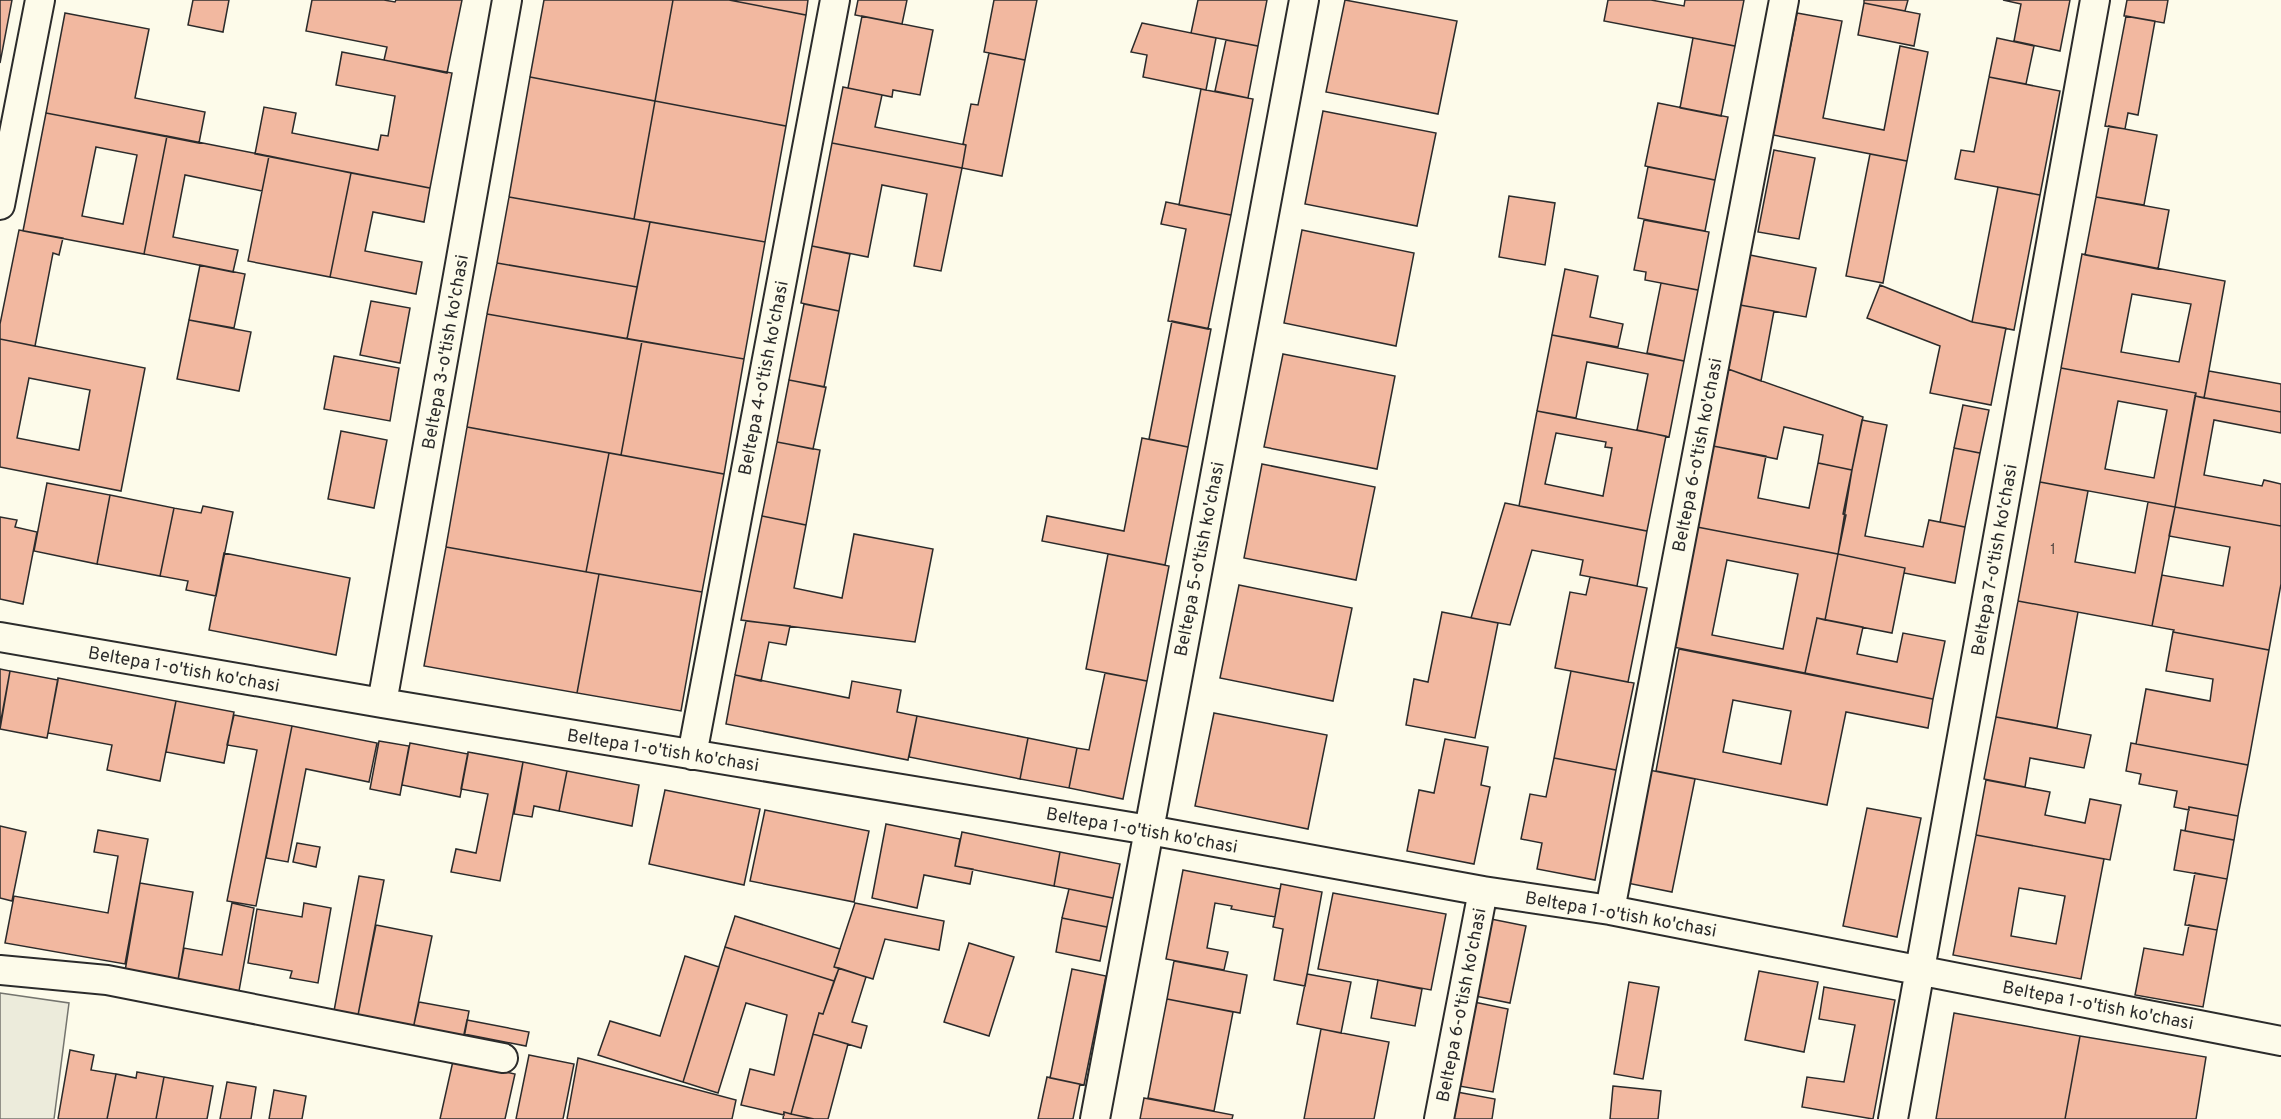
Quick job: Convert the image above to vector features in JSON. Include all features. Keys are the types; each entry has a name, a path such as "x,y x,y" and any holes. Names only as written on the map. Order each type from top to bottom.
{"street":[{"path":"0,205 40,0"},
{"name":"Beltepa 3-o'tish ko'chasi","path":"382,704 507,0"},
{"name":"Beltepa 4-o'tish ko'chasi","path":"692,755 835,0"},
{"name":"Beltepa 5-o'tish ko'chasi","path":"1095,1119 1304,0"},
{"name":"Beltepa 6-o'tish ko'chasi","path":"1610,910 1784,0"},
{"name":"Beltepa 7-o'tish ko'chasi","path":"1893,1119 2095,0"},
{"name":"Beltepa 1-o'tish ko'chasi","path":"0,636 382,704 1149,830 1483,891 1610,910 2281,1041"},
{"name":"Beltepa 6-o'tish ko'chasi","path":"1439,1119 1483,891"},
{"path":"0,970 107,980 503,1058"}],"shaded area":[{"path":"0,993 69,1003 54,1119 0,1119"}],"building":[{"path":"0,0 12,0 0,63"},
{"path":"193,0 229,0 223,32 188,25"},
{"path":"312,0 395,2 396,0 462,0 447,73 384,60 387,47 306,31"},
{"path":"544,0 673,0 655,101 530,77"},
{"path":"673,0 729,0 806,15 786,126 655,101"},
{"path":"729,0 808,0 806,15"},
{"path":"858,0 907,0 902,24 855,15"},
{"path":"994,0 1037,0 1025,60 984,52"},
{"path":"1198,0 1267,0 1258,46 1191,33"},
{"path":"1345,0 1457,21 1438,114 1326,92"},
{"path":"1608,0 1651,0 1684,6 1685,0 1744,0 1735,46 1604,21"},
{"path":"1864,0 1908,0 1905,11 1864,3"},
{"path":"2003,0 2070,0 2060,51 2014,41 2021,4"},
{"path":"2127,0 2168,0 2164,23 2124,16"},
{"path":"1864,3 1920,14 1914,46 1858,35"},
{"path":"65,13 149,29 135,98 205,112 199,143 46,113"},
{"path":"1797,13 1842,21 1823,118 1884,130 1900,46 1928,52 1907,161 1773,135"},
{"path":"862,16 933,30 920,95 893,90 892,97 848,88"},
{"path":"2126,16 2155,21 2138,115 2128,113 2125,129 2105,126"},
{"path":"1142,23 1216,38 1206,90 1143,77 1147,55 1131,52"},
{"path":"1693,38 1735,46 1721,116 1680,108"},
{"path":"1997,38 2034,46 2026,84 1989,77"},
{"path":"1226,40 1258,46 1248,98 1215,91"},
{"path":"342,52 452,73 430,188 255,154 264,107 296,113 292,133 378,150 381,135 388,136 395,96 336,85"},
{"path":"989,53 1025,60 1002,176 962,168 966,145 963,144 971,104 978,105"},
{"path":"530,77 655,101 634,219 509,197"},
{"path":"1989,77 2060,91 2040,195 1955,179 1961,150 1974,152"},
{"path":"843,87 882,95 875,127 966,145 962,168 832,143"},
{"path":"1201,89 1253,99 1231,215 1179,205"},
{"path":"655,101 786,126 765,242 634,219"},
{"path":"1658,103 1728,117 1715,180 1645,166"},
{"path":"1323,111 1436,133 1417,226 1305,204"},
{"path":"46,113 167,136 144,254 23,231","holes":["96,147 137,155 123,224 82,216"]},
{"path":"2109,126 2157,135 2144,205 2096,197"},
{"path":"167,136 269,156 262,191 185,175 173,237 238,250 233,272 144,254"},
{"path":"832,143 962,168 941,271 914,266 927,194 882,185 868,257 812,246"},
{"path":"1774,150 1815,158 1799,239 1758,232"},
{"path":"1870,154 1907,161 1883,283 1846,276"},
{"path":"269,156 351,173 330,277 248,261"},
{"path":"1648,167 1715,180 1705,231 1638,218"},
{"path":"351,173 430,188 424,222 373,212 365,251 422,262 416,294 330,277"},
{"path":"1998,187 2040,195 2014,330 1972,322"},
{"path":"1509,196 1555,203 1545,265 1499,257"},
{"path":"509,197 650,222 637,287 497,263"},
{"path":"2096,197 2169,210 2158,269 2085,255"},
{"path":"1166,202 1231,215 1208,329 1168,321 1186,229 1161,224"},
{"path":"1644,220 1709,232 1698,290 1645,280 1646,272 1634,270"},
{"path":"650,222 765,242 744,359 627,339"},
{"path":"19,230 63,238 59,255 53,253 35,346 0,339 0,324"},
{"path":"1302,230 1414,253 1396,346 1284,323"},
{"path":"812,246 850,254 839,311 801,303"},
{"path":"2082,254 2225,281 2204,398 2195,396 2196,393 2061,368","holes":["2132,294 2191,304 2179,362 2121,352"]},
{"path":"1750,255 1816,268 1806,317 1740,305"},
{"path":"497,263 637,287 627,339 487,314"},
{"path":"200,265 245,274 234,328 189,320"},
{"path":"1565,269 1598,276 1590,317 1623,324 1618,347 1552,335"},
{"path":"1661,283 1698,290 1684,361 1647,353"},
{"path":"1880,285 1972,322 2006,328 1991,405 1930,393 1940,346 1867,318"},
{"path":"371,301 410,308 400,363 360,355"},
{"path":"804,304 839,311 824,387 789,380"},
{"path":"1740,305 1774,311 1761,381 1728,369"},
{"path":"487,314 642,341 621,455 467,427"},
{"path":"189,320 251,332 239,391 177,379"},
{"path":"1172,321 1211,329 1188,447 1149,439"},
{"path":"1552,335 1684,361 1669,437 1637,430 1648,374 1587,362 1576,418 1537,411"},
{"path":"0,339 145,368 121,491 0,467","holes":["29,378 90,390 79,450 17,438"]},
{"path":"642,341 744,359 724,474 621,455"},
{"path":"1283,354 1395,376 1377,469 1264,447"},
{"path":"334,356 399,368 390,421 324,409"},
{"path":"2061,368 2196,393 2175,507 2040,482","holes":["2118,401 2167,410 2154,478 2105,469"]},
{"path":"1728,369 1863,417 1852,470 1818,463 1823,435 1784,427 1777,459 1713,446"},
{"path":"2209,371 2281,384 2281,412 2204,398"},
{"path":"789,380 826,387 813,449 777,442"},
{"path":"2195,396 2281,412 2281,433 2214,420 2204,475 2262,486 2264,480 2281,484 2281,526 2175,507"},
{"path":"1963,405 1989,410 1980,453 1954,448"},
{"path":"1537,411 1666,436 1647,531 1519,506","holes":["1556,433 1606,442 1605,447 1612,448 1603,496 1545,484"]},
{"path":"1862,420 1887,425 1865,536 1923,547 1929,520 1965,527 1955,583 1904,573 1905,568 1838,554 1846,515 1843,514"},
{"path":"467,427 609,453 586,572 446,547"},
{"path":"341,431 387,440 374,508 328,499"},
{"path":"1142,438 1188,447 1165,565 1042,541 1047,516 1124,531"},
{"path":"777,442 820,450 806,525 762,516"},
{"path":"1713,446 1766,456 1758,498 1809,508 1818,463 1852,470 1838,554 1697,527"},
{"path":"1954,448 1980,453 1965,527 1940,522"},
{"path":"609,453 724,474 702,592 586,572"},
{"path":"1262,464 1375,487 1356,580 1244,558"},
{"path":"2040,482 2088,491 2075,562 2135,573 2148,502 2175,507 2152,626 2018,601"},
{"path":"47,483 110,495 97,564 34,551"},
{"path":"110,495 174,508 160,576 97,564"},
{"path":"1505,503 1647,531 1637,586 1580,575 1583,560 1532,550 1510,625 1471,618"},
{"path":"203,506 233,512 216,596 186,590 188,581 160,576 174,508 201,513"},
{"path":"2175,507 2281,526 2281,584 2269,650 2152,626 2162,575 2223,586 2230,547 2169,536"},
{"path":"762,516 806,525 794,588 842,598 854,534 933,549 915,642 741,620"},
{"path":"0,517 17,520 15,527 37,532 23,604 0,599"},
{"path":"1697,527 1838,554 1825,620 1817,618 1805,673 1673,647","holes":["1727,560 1798,574 1783,649 1712,635"]},
{"path":"446,547 599,574 577,693 424,666"},
{"path":"224,553 350,578 336,655 209,630"},
{"path":"1108,554 1169,566 1147,681 1086,669"},
{"path":"1838,554 1905,568 1892,633 1825,620"},
{"path":"599,574 702,592 681,711 577,693"},
{"path":"1590,577 1647,588 1628,682 1555,668 1570,592 1586,595"},
{"path":"1239,585 1352,608 1333,701 1220,678"},
{"path":"2018,601 2078,612 2057,728 1996,717"},
{"path":"1442,612 1498,623 1475,738 1406,725 1414,679 1428,682"},
{"path":"1817,618 1863,627 1857,654 1897,662 1903,633 1945,641 1933,699 1805,673"},
{"path":"746,621 790,626 786,645 769,642 761,681 735,675"},
{"path":"2173,632 2269,650 2248,765 2136,744 2146,689 2210,701 2213,679 2166,671"},
{"path":"1679,649 1933,699 1928,728 1846,712 1827,805 1656,771","holes":["1733,700 1791,711 1781,764 1723,752"]},
{"path":"0,669 10,671 0,725"},
{"path":"10,671 58,680 47,738 0,729"},
{"path":"1571,671 1634,683 1616,770 1554,758"},
{"path":"1105,673 1147,681 1123,799 1069,788 1077,748 1089,750"},
{"path":"735,675 849,698 852,681 901,690 897,712 917,716 908,760 726,724"},
{"path":"58,678 176,701 160,781 107,770 112,745 48,733"},
{"path":"176,701 234,712 224,763 166,752"},
{"path":"1214,713 1327,735 1308,829 1195,806"},
{"path":"234,715 292,726 256,906 227,901 257,750 227,745"},
{"path":"917,716 1028,738 1020,779 909,757"},
{"path":"1996,717 2091,735 2084,768 2030,758 2025,787 1984,779"},
{"path":"292,726 377,743 369,782 306,769 288,862 266,858"},
{"path":"1028,738 1077,748 1069,788 1020,779"},
{"path":"1445,739 1488,747 1481,785 1490,787 1474,864 1407,851 1419,790 1434,793"},
{"path":"379,741 409,746 400,795 370,789"},
{"path":"410,743 468,754 460,797 402,785"},
{"path":"2131,743 2248,765 2238,816 2189,807 2189,810 2174,807 2177,791 2139,784 2141,774 2126,771"},
{"path":"468,752 523,762 500,881 451,872 456,849 476,853 488,794 461,789"},
{"path":"1554,758 1616,770 1595,880 1537,869 1542,843 1521,839 1530,794 1546,797"},
{"path":"523,762 567,771 559,811 534,806 532,817 514,814"},
{"path":"1649,770 1695,779 1672,892 1627,883"},
{"path":"567,771 639,785 632,826 559,811"},
{"path":"1986,780 2050,792 2045,815 2085,823 2090,799 2121,805 2110,860 1976,835"},
{"path":"665,790 760,809 744,885 649,864"},
{"path":"2189,807 2238,816 2234,840 2185,831"},
{"path":"1867,808 1921,818 1897,937 1843,926"},
{"path":"765,810 869,831 854,902 750,881"},
{"path":"886,824 960,839 955,866 973,869 970,884 924,875 917,908 872,898"},
{"path":"0,826 26,832 12,901 0,898"},
{"path":"98,830 148,839 125,964 5,943 14,896 108,913 118,856 94,852"},
{"path":"2181,830 2234,840 2227,879 2174,870"},
{"path":"962,832 1060,852 1054,886 955,866"},
{"path":"1976,835 2104,859 2081,979 1953,955","holes":["2019,888 2065,896 2056,944 2011,936"]},
{"path":"297,843 320,847 316,867 293,862"},
{"path":"1060,852 1120,864 1113,898 1054,886"},
{"path":"1183,870 1280,889 1275,917 1231,909 1232,906 1215,903 1207,948 1228,952 1224,970 1166,959"},
{"path":"2195,873 2227,879 2217,930 2185,925"},
{"path":"359,876 384,880 358,1015 334,1011"},
{"path":"140,883 193,892 178,980 125,971"},
{"path":"1281,884 1322,892 1305,986 1274,980 1283,929 1273,927"},
{"path":"1069,889 1113,898 1107,927 1062,918"},
{"path":"1333,893 1446,914 1431,990 1318,969"},
{"path":"232,903 254,908 239,991 178,980 184,948 222,955"},
{"path":"304,903 331,908 318,983 290,978 292,971 248,963 257,909 302,917"},
{"path":"855,903 944,921 939,950 885,939 873,979 834,967"},
{"path":"735,916 840,949 834,967 839,968 834,981 725,947"},
{"path":"1062,918 1107,927 1100,961 1056,952"},
{"path":"1491,919 1526,926 1510,1003 1475,996"},
{"path":"376,925 432,936 413,1029 358,1015"},
{"path":"2189,925 2217,930 2203,1007 2135,995 2144,948 2183,955"},
{"path":"969,943 1014,957 989,1036 944,1022"},
{"path":"725,947 834,981 823,1014 819,1013 791,1114 784,1112 784,1115 741,1105 750,1069 774,1075 787,1015 746,1003 718,1093 683,1082"},
{"path":"685,956 719,967 683,1082 598,1055 610,1021 660,1036"},
{"path":"1174,961 1247,975 1240,1013 1167,999"},
{"path":"839,968 866,977 852,1022 867,1026 861,1048 813,1034 819,1013 823,1014"},
{"path":"1072,969 1106,976 1084,1085 1050,1078"},
{"path":"1759,971 1818,982 1804,1052 1745,1040"},
{"path":"1307,974 1351,982 1341,1033 1297,1024"},
{"path":"1378,980 1422,989 1415,1026 1371,1018"},
{"path":"1629,982 1659,987 1643,1079 1614,1074"},
{"path":"1824,987 1895,1000 1873,1119 1802,1107 1807,1077 1844,1082 1855,1025 1819,1019"},
{"path":"1167,999 1233,1012 1214,1111 1148,1098"},
{"path":"419,1002 469,1011 464,1038 413,1029"},
{"path":"1474,1002 1508,1009 1493,1092 1459,1086"},
{"path":"1954,1013 2080,1036 2065,1119 1936,1119"},
{"path":"467,1020 529,1032 526,1046 464,1034"},
{"path":"1321,1029 1389,1042 1374,1119 1304,1119"},
{"path":"813,1034 848,1044 828,1119 814,1119 791,1114"},
{"path":"2080,1036 2206,1057 2196,1119 2065,1119"},
{"path":"70,1050 94,1055 91,1070 116,1074 107,1119 58,1119"},
{"path":"529,1055 574,1064 563,1119 516,1119"},
{"path":"578,1058 736,1100 732,1119 567,1119"},
{"path":"453,1061 515,1074 505,1119 440,1119"},
{"path":"137,1072 164,1077 156,1119 107,1119 116,1074 136,1078"},
{"path":"164,1077 213,1086 207,1119 156,1119"},
{"path":"1047,1077 1080,1084 1073,1119 1038,1119"},
{"path":"227,1082 256,1087 251,1119 220,1119"},
{"path":"1613,1086 1661,1091 1658,1119 1610,1119"},
{"path":"274,1090 306,1096 302,1119 269,1119"},
{"path":"1457,1092 1495,1099 1492,1119 1452,1119"},
{"path":"1144,1098 1233,1115 1232,1119 1140,1119"},
{"path":"784,1112 791,1114 814,1119 783,1119"}]}
